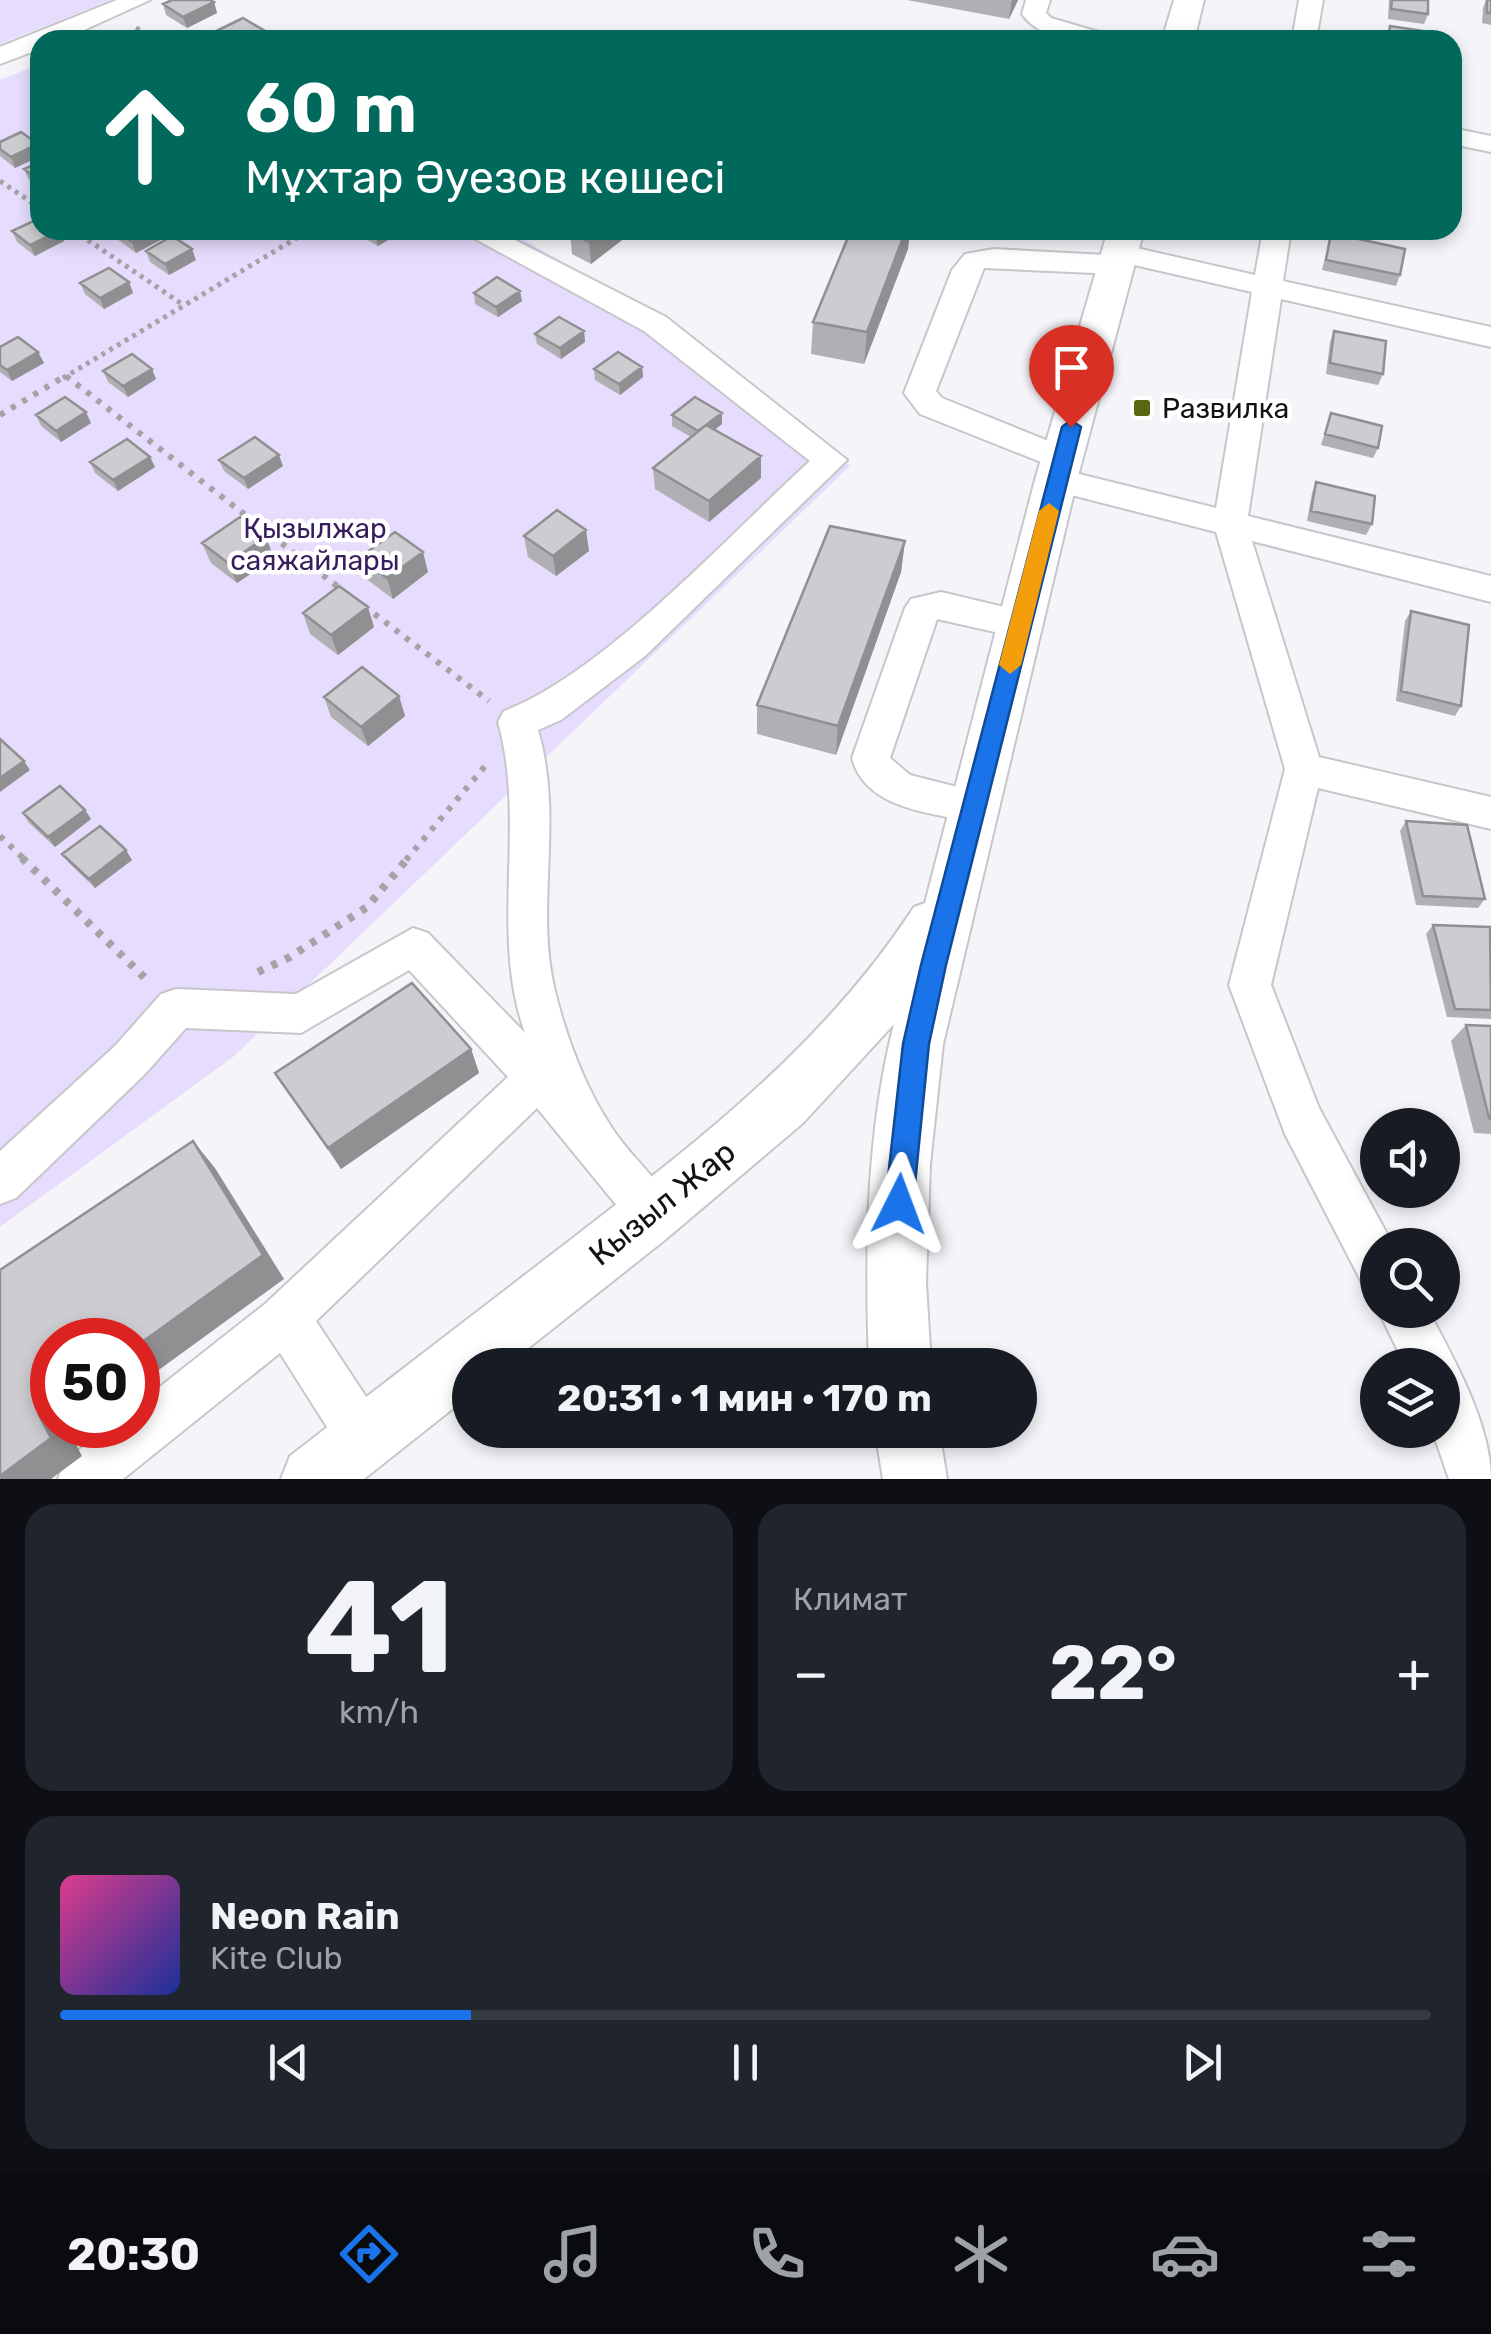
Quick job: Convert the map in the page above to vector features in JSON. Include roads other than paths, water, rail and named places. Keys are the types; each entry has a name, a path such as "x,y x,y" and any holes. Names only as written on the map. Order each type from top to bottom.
{"main road":[{"path":"1181,30 1189,0"},
{"path":"899,1348 896,1282 900,1164 916,1044 1059,470 1120,250"},
{"name":"Кызыл Жар","path":"313,1479 652,1213 798,1087 860,1022 915,954 958,876"},
{"path":"911,1448 915,1479"}],"street":[{"path":"65,30 138,0"},
{"path":"1038,0 1034,14 1042,22 1068,30"},
{"path":"1306,30 1311,0"},
{"path":"0,56 30,44"},
{"path":"1462,138 1491,144"},
{"path":"492,240 655,324 831,460 632,646 548,710 517,722 528,756 534,815 528,954 534,996 556,1058 591,1133"},
{"path":"1275,240 1230,524 1304,768 1250,985 1301,1118 1360,1230"},
{"path":"1491,336 1120,250 994,258 975,260 966,270 920,393 932,406 1059,470 1230,524 1491,589"},
{"path":"975,806 890,785 875,774 871,758 922,608 941,605 1020,624"},
{"path":"1304,768 1491,813"},
{"path":"0,1182 130,1060 176,1008 301,1014 413,946 540,1076 591,1133 652,1213"},
{"path":"83,1479 282,1320 540,1076"},
{"path":"282,1320 289,1324 364,1439"},
{"path":"1460,1439 1474,1479"}],"place":[{"name":"Развилка","path":"1142,408"}],"park label":[{"name":"Қызылжар саяжайлары","path":"315,544"}]}
